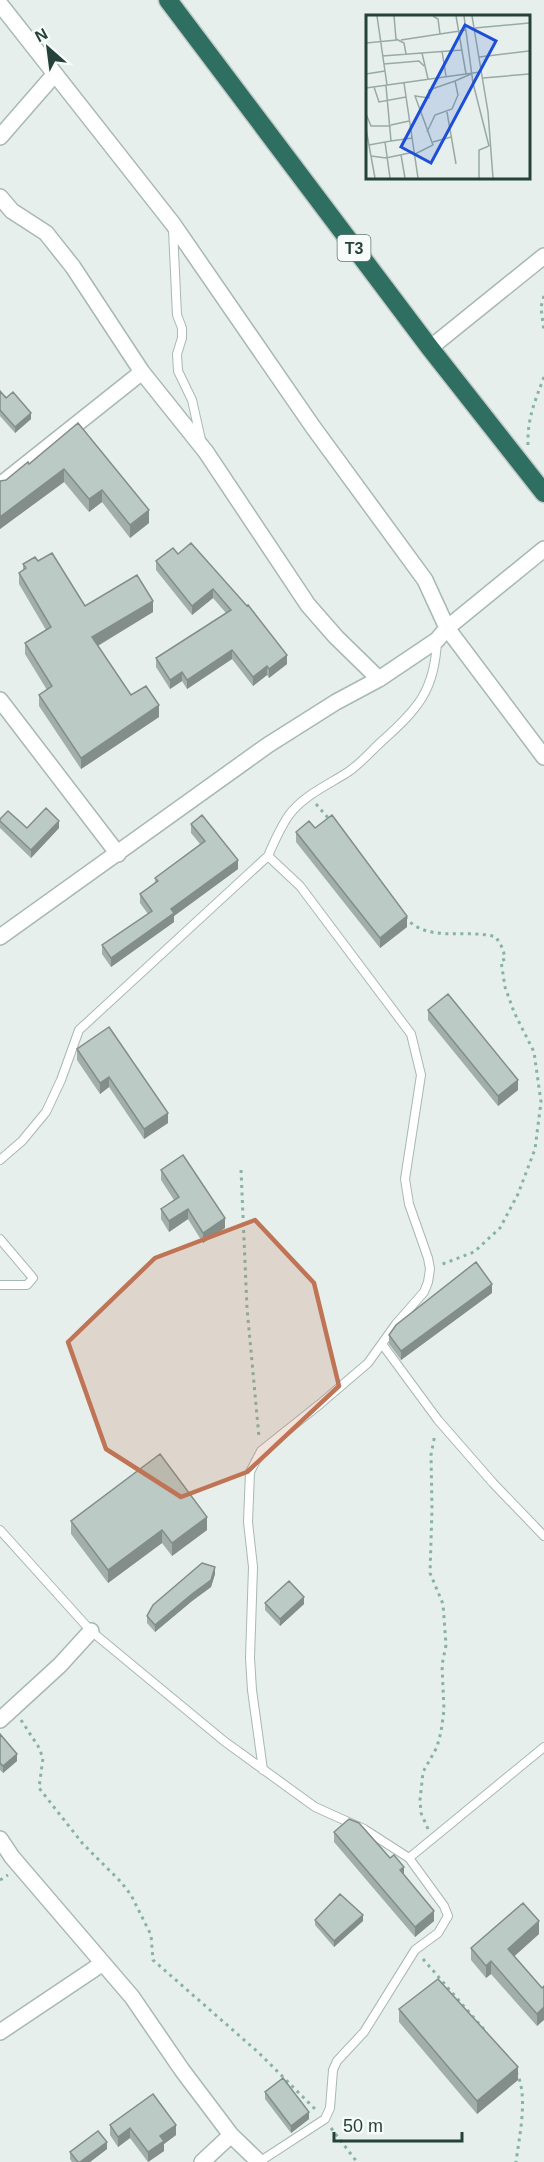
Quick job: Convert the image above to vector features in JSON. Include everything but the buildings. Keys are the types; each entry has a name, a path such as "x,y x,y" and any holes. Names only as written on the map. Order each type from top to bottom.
{"highway":[{"name":"T3","path":"168,0 430,348 544,493"}],"street":[{"path":"0,4 173,224 313,427 425,580 447,628 544,757"},
{"path":"0,137 54,75"},
{"path":"0,197 7,207 46,233 73,267 142,372 206,452 308,605 336,637 379,679"},
{"path":"430,348 544,256"},
{"path":"0,485 142,372"},
{"path":"0,937 268,745 336,702 379,679 437,640 447,628 544,549"},
{"path":"0,700 118,854"},
{"path":"0,1720 13,1711 91,1631"},
{"path":"0,1839 12,1857 132,1997 182,2070 231,2135 259,2162"},
{"path":"0,2032 103,1963"},
{"path":"202,2162 231,2135"}],"lane":[{"path":"173,224 177,315 182,328 176,361 192,400 206,452"},
{"path":"0,1160 22,1141 46,1112 61,1080 79,1030 268,856 290,814 309,795 351,770 400,726 417,707 430,684 436,661 437,640"},
{"path":"263,1770 249,1658 253,1567 248,1522 250,1472 261,1451 368,1363 424,1292 430,1269 409,1204 405,1179 421,1075 411,1034 300,886 268,856"},
{"path":"0,1239 33,1278 27,1286 0,1285"},
{"path":"382,1344 438,1420 493,1483 544,1536"},
{"path":"0,1530 91,1631 224,1741 263,1770 315,1807 363,1829 409,1858 444,1906 448,1917 438,1933 415,1950 364,2032 337,2061 333,2070 330,2108 324,2119 259,2162"},
{"path":"409,1858 544,1747"}],"path":[{"path":"544,296 541,307 544,332"},
{"path":"528,447 530,417 544,377"},
{"path":"309,795 330,821"},
{"path":"403,915 412,926 423,931 484,934 496,937 503,949 505,959 501,962 505,987 514,1012 534,1052 541,1102 535,1149 518,1194 500,1228 474,1252 430,1269"},
{"path":"241,1170 246,1308 261,1451"},
{"path":"432,1839 421,1813 420,1800 423,1772 438,1748 444,1710 442,1675 446,1626 443,1604 430,1573 431,1455 438,1420"},
{"path":"13,1711 27,1729 43,1758 39,1788 82,1844 131,1895 151,1935 153,1960 259,2053 324,2119 357,2162"},
{"path":"415,1950 490,2038"},
{"path":"511,2066 519,2079 522,2097 516,2162"}],"highlighted area":[{"path":"255,1220 314,1283 339,1386 247,1472 181,1497 106,1449 68,1342 155,1258"}]}
